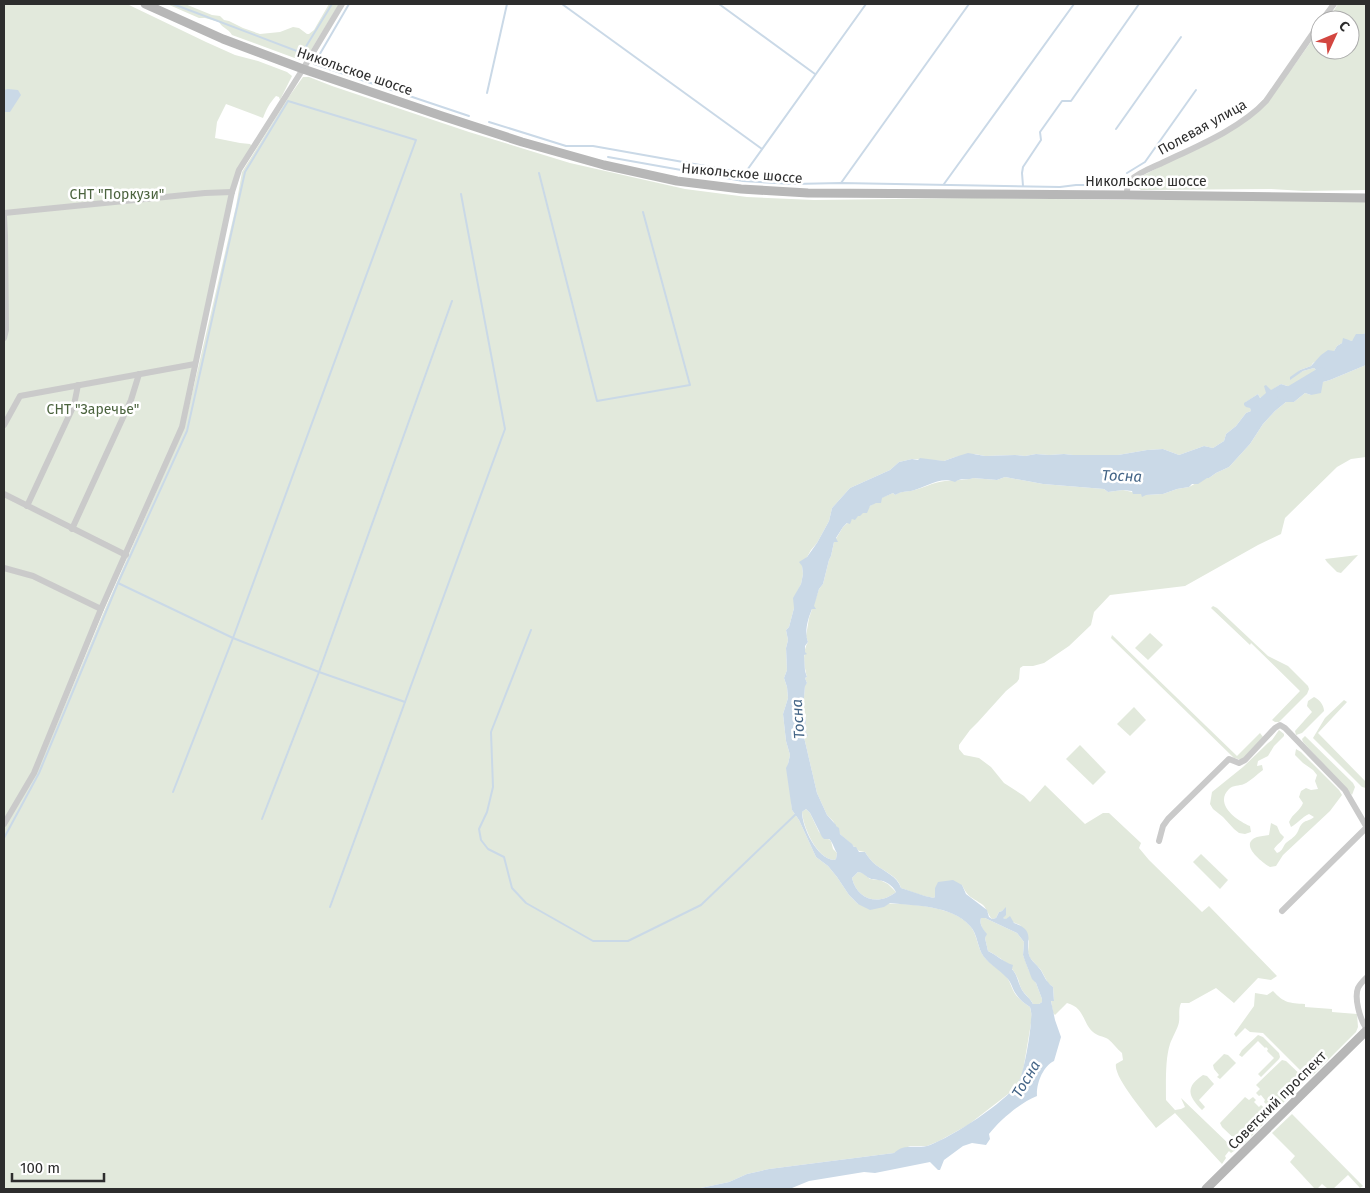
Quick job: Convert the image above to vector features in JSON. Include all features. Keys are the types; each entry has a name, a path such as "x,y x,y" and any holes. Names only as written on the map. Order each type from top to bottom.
{"main road":[{"name":"Никольское шоссе","path":"145,4 223,39 522,142 604,165 677,181 776,192 1366,198"},
{"name":"Советский проспект","path":"1206,1189 1366,1030"}],"street":[{"path":"4,824 34,773 101,609 182,427 232,192 239,170 342,4"},
{"name":"Полевая улица","path":"1127,195 1129,182 1141,173 1203,143 1258,110 1310,37"},
{"path":"4,338 6,330 6,236 4,215 205,193 232,192"},
{"path":"4,425 20,396 195,364"},
{"path":"72,529 131,400 139,374"},
{"path":"26,506 74,405 78,385"},
{"path":"4,494 126,555"},
{"path":"4,568 33,576 101,609"},
{"path":"1159,841 1163,826 1168,819 1228,759 1239,763 1245,760 1280,725 1345,790 1366,827 1282,911"},
{"path":"1366,978 1359,985 1357,991 1358,1006 1366,1030"}],"green space":[{"path":"4,4 127,4 235,55 258,61 287,72 292,76 280,100 276,96 268,106 263,118 226,104 217,122 215,138 250,144 253,147 239,170 182,427 34,773 4,824"},
{"path":"167,4 185,4 212,15 220,16 224,20 260,34 280,32 293,27 309,34 314,30 329,4 339,4 308,55 303,60 300,60 232,35 219,22 199,18"},
{"path":"1338,4 1366,4 1366,190 1141,190 1136,186 1136,181 1142,176 1240,125 1293,67 1310,43 1310,60 1360,60 1360,10 1334,10"},
{"path":"303,77 309,77 469,132 570,163 685,189 747,197 814,200 976,198 1366,200 1366,331 1352,341 1348,340 1337,346 1334,351 1311,366 1300,370 1294,376 1314,368 1316,370 1307,380 1311,381 1308,384 1297,387 1281,384 1260,398 1258,394 1246,402 1251,411 1246,413 1236,426 1226,434 1224,441 1213,448 1204,446 1179,455 1163,449 1118,455 1036,454 1025,456 985,456 975,454 944,461 912,459 899,462 890,470 850,488 832,508 829,521 802,566 801,584 794,598 794,608 789,627 786,630 788,640 786,648 787,670 784,678 788,698 783,714 786,741 790,755 788,764 792,810 799,820 816,857 828,866 858,904 918,905 949,912 962,919 971,927 980,951 985,958 1005,975 1016,995 1030,1007 1032,1017 1023,1071 1019,1081 1012,1091 968,1125 927,1146 910,1146 894,1153 769,1169 747,1174 729,1182 696,1189 4,1189 4,827 45,753 184,428 236,206 242,172"},
{"path":"1366,365 1366,457 1351,459 1337,467 1285,518 1281,534 1185,586 1110,595 1094,612 1091,625 1069,646 1044,663 1020,668 1017,682 1006,691 970,730 959,745 959,749 964,755 979,758 991,767 1004,783 1030,802 1045,785 1085,824 1103,813 1109,813 1141,843 1139,848 1149,860 1202,912 1209,906 1277,976 1271,980 1258,978 1234,1003 1216,988 1189,1003 1181,1003 1180,1006 1178,1024 1167,1057 1166,1100 1175,1110 1185,1107 1181,1098 1233,1148 1236,1146 1237,1149 1231,1153 1229,1151 1222,1164 1175,1113 1156,1128 1125,1087 1116,1070 1116,1064 1123,1060 1122,1053 1108,1039 1096,1034 1089,1028 1077,1008 1067,1003 1055,1015 1053,1013 1051,1000 1054,1000 1053,987 1030,958 1028,952 1029,941 1020,925 1003,918 1006,908 999,912 996,918 992,919 983,905 968,895 962,885 935,888 934,898 901,888 894,877 876,865 865,852 859,851 840,834 833,821 827,815 817,793 804,737 807,736 805,730 806,715 803,709 805,685 807,683 805,678 807,677 804,654 808,642 806,636 809,618 819,589 823,584 834,542 843,527 881,498 893,493 895,495 941,482 973,478 997,480 1005,477 1043,484 1104,489 1108,492 1123,490 1146,495 1163,494 1189,487 1229,467 1250,444 1263,424 1286,402 1294,402 1305,393 1311,395 1323,382"},
{"path":"1358,555 1341,573 1337,572 1325,559"},
{"path":"1213,606 1268,656 1288,666 1308,686 1307,694 1279,722 1272,720 1300,691 1251,643 1250,645 1211,608"},
{"path":"1150,633 1163,645 1148,660 1135,648"},
{"path":"1112,635 1237,756 1260,733 1263,737 1242,760 1234,758 1111,638"},
{"path":"1314,697 1321,702 1324,711 1302,733 1296,735 1295,731 1312,712 1307,706 1308,701"},
{"path":"1344,700 1347,702 1318,733 1366,782 1366,788 1362,787 1313,738 1325,718"},
{"path":"1134,707 1146,720 1130,736 1117,724"},
{"path":"1279,730 1284,736 1274,746 1268,756 1258,761 1257,766 1262,765 1263,770 1247,783 1229,789 1225,795 1225,806 1233,816 1250,826 1251,832 1239,833 1213,809 1210,804 1212,792 1243,767 1272,740"},
{"path":"1305,736 1353,783 1355,787 1352,795 1303,742 1302,739"},
{"path":"1080,745 1106,772 1093,785 1066,759"},
{"path":"1296,749 1342,795 1330,811 1283,855 1276,866 1270,867 1253,853 1250,844 1252,840 1269,835 1271,823 1277,826 1284,837 1274,849 1277,853 1296,835 1302,823 1314,817 1309,814 1291,827 1289,822 1303,803 1299,797 1301,791 1306,788 1311,790 1318,789 1315,781 1317,775 1295,755"},
{"path":"806,809 810,813 819,832 831,841 833,849 837,853 836,859 828,858 822,854 812,841 803,818 802,812"},
{"path":"1201,854 1228,880 1220,889 1193,862"},
{"path":"858,872 863,873 870,879 880,880 888,884 896,892 883,899 876,900 864,896 852,878"},
{"path":"981,918 985,918 1017,933 1024,942 1023,955 1036,983 1042,1002 1033,1004 1020,987 1018,978 1009,965 988,951 986,934 981,924"},
{"path":"1273,991 1284,1000 1291,1003 1305,1004 1305,1007 1332,1009 1332,1012 1357,1014 1358,1027 1356,1032 1312,1076 1306,1076 1263,1033 1250,1032 1245,1028 1236,1037 1234,1034 1254,1006 1255,993 1267,995"},
{"path":"1258,1035 1263,1037 1279,1053 1280,1057 1261,1077 1258,1074 1274,1058 1267,1051 1266,1047 1258,1041 1242,1057 1239,1055"},
{"path":"1224,1054 1228,1055 1236,1063 1220,1079 1217,1077 1219,1075 1213,1065"},
{"path":"1282,1060 1286,1061 1305,1079 1274,1112 1264,1102 1265,1100 1261,1095 1259,1096 1256,1093 1260,1089 1256,1085"},
{"path":"1203,1075 1207,1076 1214,1084 1199,1100 1205,1107 1202,1110 1190,1092 1193,1084"},
{"path":"1245,1097 1249,1100 1253,1097 1256,1100 1254,1102 1259,1107 1261,1105 1272,1115 1241,1145 1220,1123"},
{"path":"1292,1114 1363,1186 1360,1188 1348,1175 1333,1189 1326,1189 1322,1184 1315,1189 1290,1162 1295,1156 1272,1133"}],"water":[{"path":"4,90 18,90 21,95 10,112 4,112"},
{"path":"1366,331 1366,365 1323,382 1321,393 1311,395 1305,393 1294,402 1286,402 1263,424 1250,444 1229,467 1198,484 1192,484 1189,487 1163,494 1142,497 1141,494 1133,494 1132,491 1108,492 1104,489 1043,484 1005,477 997,480 973,478 955,482 944,480 916,490 901,492 895,495 893,493 882,498 881,503 870,506 867,513 863,513 855,520 852,519 850,524 847,523 843,527 836,538 838,542 834,542 823,584 819,589 814,606 816,609 812,609 806,629 808,642 805,646 807,654 804,655 807,683 805,686 803,709 806,720 805,730 808,736 804,737 817,793 827,815 839,828 840,834 856,847 859,852 865,852 875,864 894,877 901,888 934,898 938,882 953,880 962,885 966,894 987,910 989,917 992,919 996,918 999,912 1006,907 1006,915 1003,918 1006,919 1010,916 1014,923 1026,930 1031,959 1053,987 1054,1001 1051,1001 1061,1037 1054,1061 1050,1063 1041,1076 1037,1096 1018,1107 999,1123 989,1134 990,1139 986,1145 972,1143 963,1146 944,1160 940,1170 930,1162 875,1173 864,1172 809,1181 784,1189 696,1189 729,1182 747,1174 769,1169 894,1153 903,1148 921,1147 940,1141 991,1109 1011,1091 1018,1083 1023,1071 1027,1052 1030,1033 1030,1007 1018,996 1007,978 984,957 973,929 962,919 943,910 890,903 884,907 870,910 858,904 828,866 816,857 799,820 792,810 786,768 790,755 786,741 783,714 788,698 784,678 787,670 786,648 788,640 786,630 789,627 794,608 793,598 801,584 803,574 802,566 799,562 807,557 817,543 829,521 832,508 850,488 890,470 899,462 912,459 944,461 968,453 985,456 1025,456 1036,454 1118,455 1163,449 1179,455 1204,446 1213,448 1224,441 1226,434 1236,426 1246,413 1251,411 1244,403 1258,394 1260,398 1266,393 1264,386 1266,385 1271,390 1281,384 1300,387 1308,384 1311,381 1306,380 1316,370 1314,368 1303,371 1290,380 1290,377 1300,370 1311,366 1328,350 1334,351 1342,343 1343,338 1352,341 1356,334 1364,334","holes":["806,809 822,837 832,842 837,853 836,859 828,858 816,848 805,826 802,812","860,872 870,879 886,882 896,892 883,899 876,900 864,896 852,878","981,918 985,918 1017,933 1024,942 1023,955 1032,979 1036,983 1042,1002 1033,1004 1022,990 1012,969 1013,965 988,951 985,938 987,934"]}],"waterway":[{"path":"173,4 302,53 332,4"},
{"path":"349,4 314,64 469,116"},
{"path":"487,93 507,4"},
{"path":"562,4 762,149"},
{"path":"719,4 815,74"},
{"path":"489,122 566,146 593,146 745,173 866,4"},
{"path":"841,183 969,4"},
{"path":"944,184 1074,4"},
{"path":"1023,186 1023,167 1041,140 1040,132 1062,101 1071,101 1139,4"},
{"path":"1116,129 1181,37"},
{"path":"1127,173 1145,162 1196,90"},
{"path":"118,583 187,431 245,172 288,101 416,140 233,638 173,792"},
{"path":"608,157 743,181 793,184 841,183 1060,187 1108,185"},
{"path":"539,173 597,401 690,385 643,212"},
{"path":"4,838 39,773 118,583 233,638 319,672 405,702 505,429 461,194"},
{"path":"262,819 319,672 452,301"},
{"name":"Тосна","path":"1282,394 1291,391 1321,373"},
{"path":"531,630 491,732 493,787 487,812 479,829 481,840 488,849 504,857 512,888 526,903 593,941 628,941 701,905 796,814"},
{"path":"330,907 405,702"}],"park label":[{"name":"СНТ \"Поркузи\"","path":"117,194"},
{"name":"СНТ \"Заречье\"","path":"93,409"}]}
